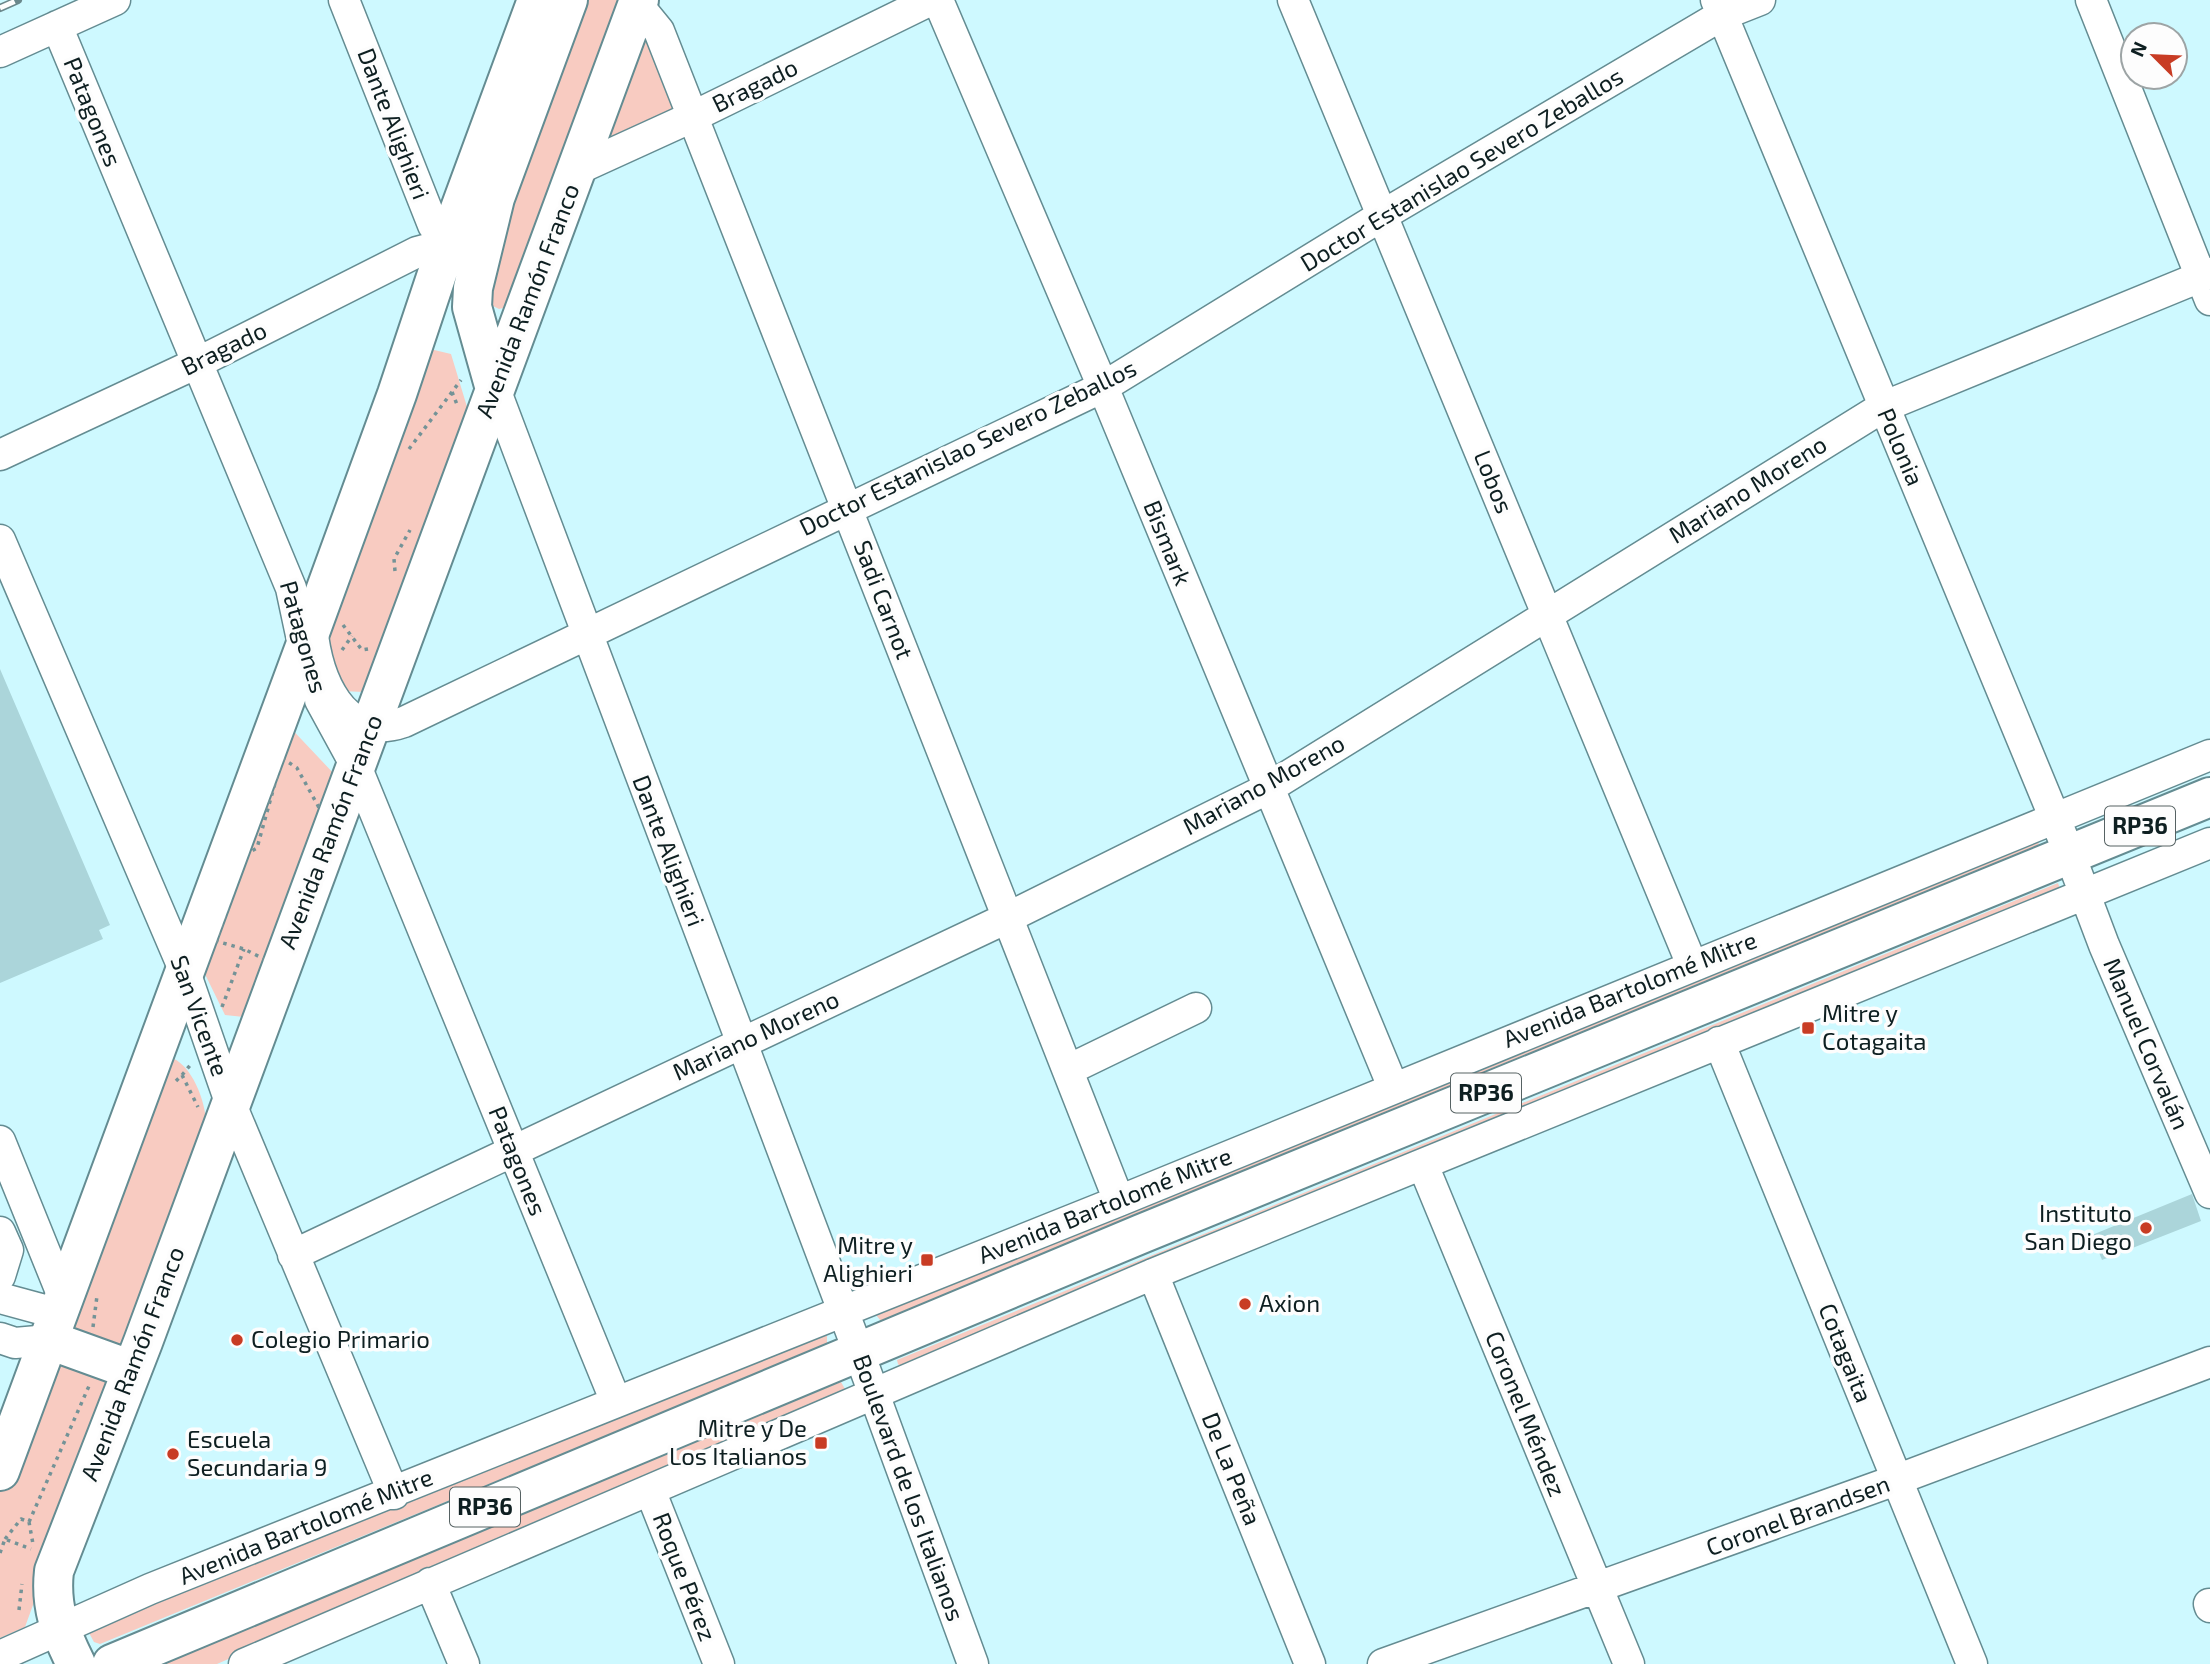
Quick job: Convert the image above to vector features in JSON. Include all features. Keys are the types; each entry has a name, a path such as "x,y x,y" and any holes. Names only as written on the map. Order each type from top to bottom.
{"main road":[{"path":"0,1471 67,1311 185,972 318,632 447,244 537,0"},
{"path":"397,394 442,304 556,0"},
{"path":"495,389 472,307 473,288 495,198 568,0"},
{"name":"Avenida Ramón Franco","path":"76,1664 59,1629 51,1595 54,1571 132,1370 215,1106 356,766 638,2"},
{"name":"Avenida Bartolomé Mitre","path":"112,1664 859,1353 2210,797"},
{"path":"67,1311 93,1374 132,1370"}],"street":[{"path":"0,52 116,0"},
{"name":"Dante Alighieri","path":"344,0 433,225 447,244"},
{"name":"Bragado","path":"578,169 692,117 931,0"},
{"name":"Bismark","path":"938,0 1103,387 1267,789 1393,1087"},
{"name":"Lobos","path":"1293,0 1692,965"},
{"name":"Doctor Estanislao Severo Zeballos","path":"370,727 404,722 847,507 1103,387 1719,8 1760,0"},
{"path":"2091,0 2207,283"},
{"name":"Sadi Carnot","path":"638,2 659,31 1119,1201"},
{"name":"Polonia","path":"1719,8 2085,894"},
{"name":"Patagones","path":"57,26 195,364 291,588 318,632 314,690 356,766 616,1402"},
{"name":"Bragado","path":"0,455 195,364 417,252 447,244"},
{"name":"Mariano Moreno","path":"293,1255 1007,918 1267,789 1883,407 2207,283"},
{"name":"Dante Alighieri","path":"495,389 843,1312"},
{"name":"San Vicente","path":"0,540 185,972 215,1106 293,1255 394,1494"},
{"path":"318,632 316,658 330,692 347,715 370,727"},
{"name":"Avenida Bartolomé Mitre","path":"0,1656 150,1589 394,1494 616,1402 1119,1201 2210,755"},
{"path":"244,1664 1153,1274 2210,844"},
{"name":"Manuel Corvalán","path":"2085,894 2210,1193"},
{"path":"1068,1070 1196,1008"},
{"name":"Cotagaita","path":"1719,1042 1972,1664"},
{"path":"0,1140 67,1311"},
{"name":"Coronel Méndez","path":"1423,1165 1629,1664"},
{"path":"0,1232 8,1250 0,1276"},
{"name":"De La Peña","path":"1153,1274 1310,1664"},
{"path":"0,1298 67,1311"},
{"path":"0,1338 15,1343 67,1311"},
{"name":"Boulevard de los Italianos","path":"843,1312 973,1664"},
{"name":"Coronel Brandsen","path":"1383,1664 1896,1480 2210,1363"},
{"name":"Roque Pérez","path":"650,1490 719,1664"},
{"path":"430,1583 464,1664"}],"path":[{"path":"406,454 452,392 460,412"},
{"path":"396,582 394,559 412,525"},
{"path":"318,632 362,650 370,649"},
{"path":"282,758 297,768 322,813 268,961 244,949 216,942 246,854 257,848 282,758"},
{"path":"174,1083 182,1075 215,1106"},
{"path":"30,1560 34,1550 29,1522 93,1374 67,1311"},
{"path":"0,1553 5,1539 21,1518 29,1522"},
{"path":"5,1539 34,1550"},
{"path":"19,1609 23,1581"}],"shaded area":[{"path":"576,0 629,0 507,307 499,309 489,304 485,265"},
{"path":"646,42 654,45 680,109 603,144 638,46"},
{"path":"430,349 451,354 471,420 364,692 341,691 323,634"},
{"path":"285,722 337,777 244,1017 225,1015 202,968"},
{"path":"2040,838 2038,846 881,1321 876,1315"},
{"path":"2058,883 2060,889 901,1367 898,1364 897,1360"},
{"path":"169,1057 178,1061 192,1077 202,1098 206,1129 25,1627 0,1638 0,1489"},
{"path":"822,1335 827,1336 827,1345 100,1644 94,1642 88,1631 90,1626"},
{"path":"841,1382 845,1389 842,1391 217,1664 163,1664 317,1595"}],"building":[{"path":"0,669 110,925 99,930 103,939 0,983"},
{"name":"Instituto San Diego","path":"2192,1194 2201,1221 2102,1260 2092,1235"}],"railway":[{"path":"0,8 18,0"}],"place":[{"name":"Mitre y Cotagaita","path":"1808,1028"},
{"name":"Instituto San Diego","path":"2146,1228"},
{"name":"Mitre y Alighieri","path":"927,1260"},
{"name":"Axion","path":"1245,1304"},
{"name":"Colegio Primario","path":"237,1340"},
{"name":"Mitre y De Los Italianos","path":"821,1443"},
{"name":"Escuela Secundaria 9","path":"173,1454"}]}
